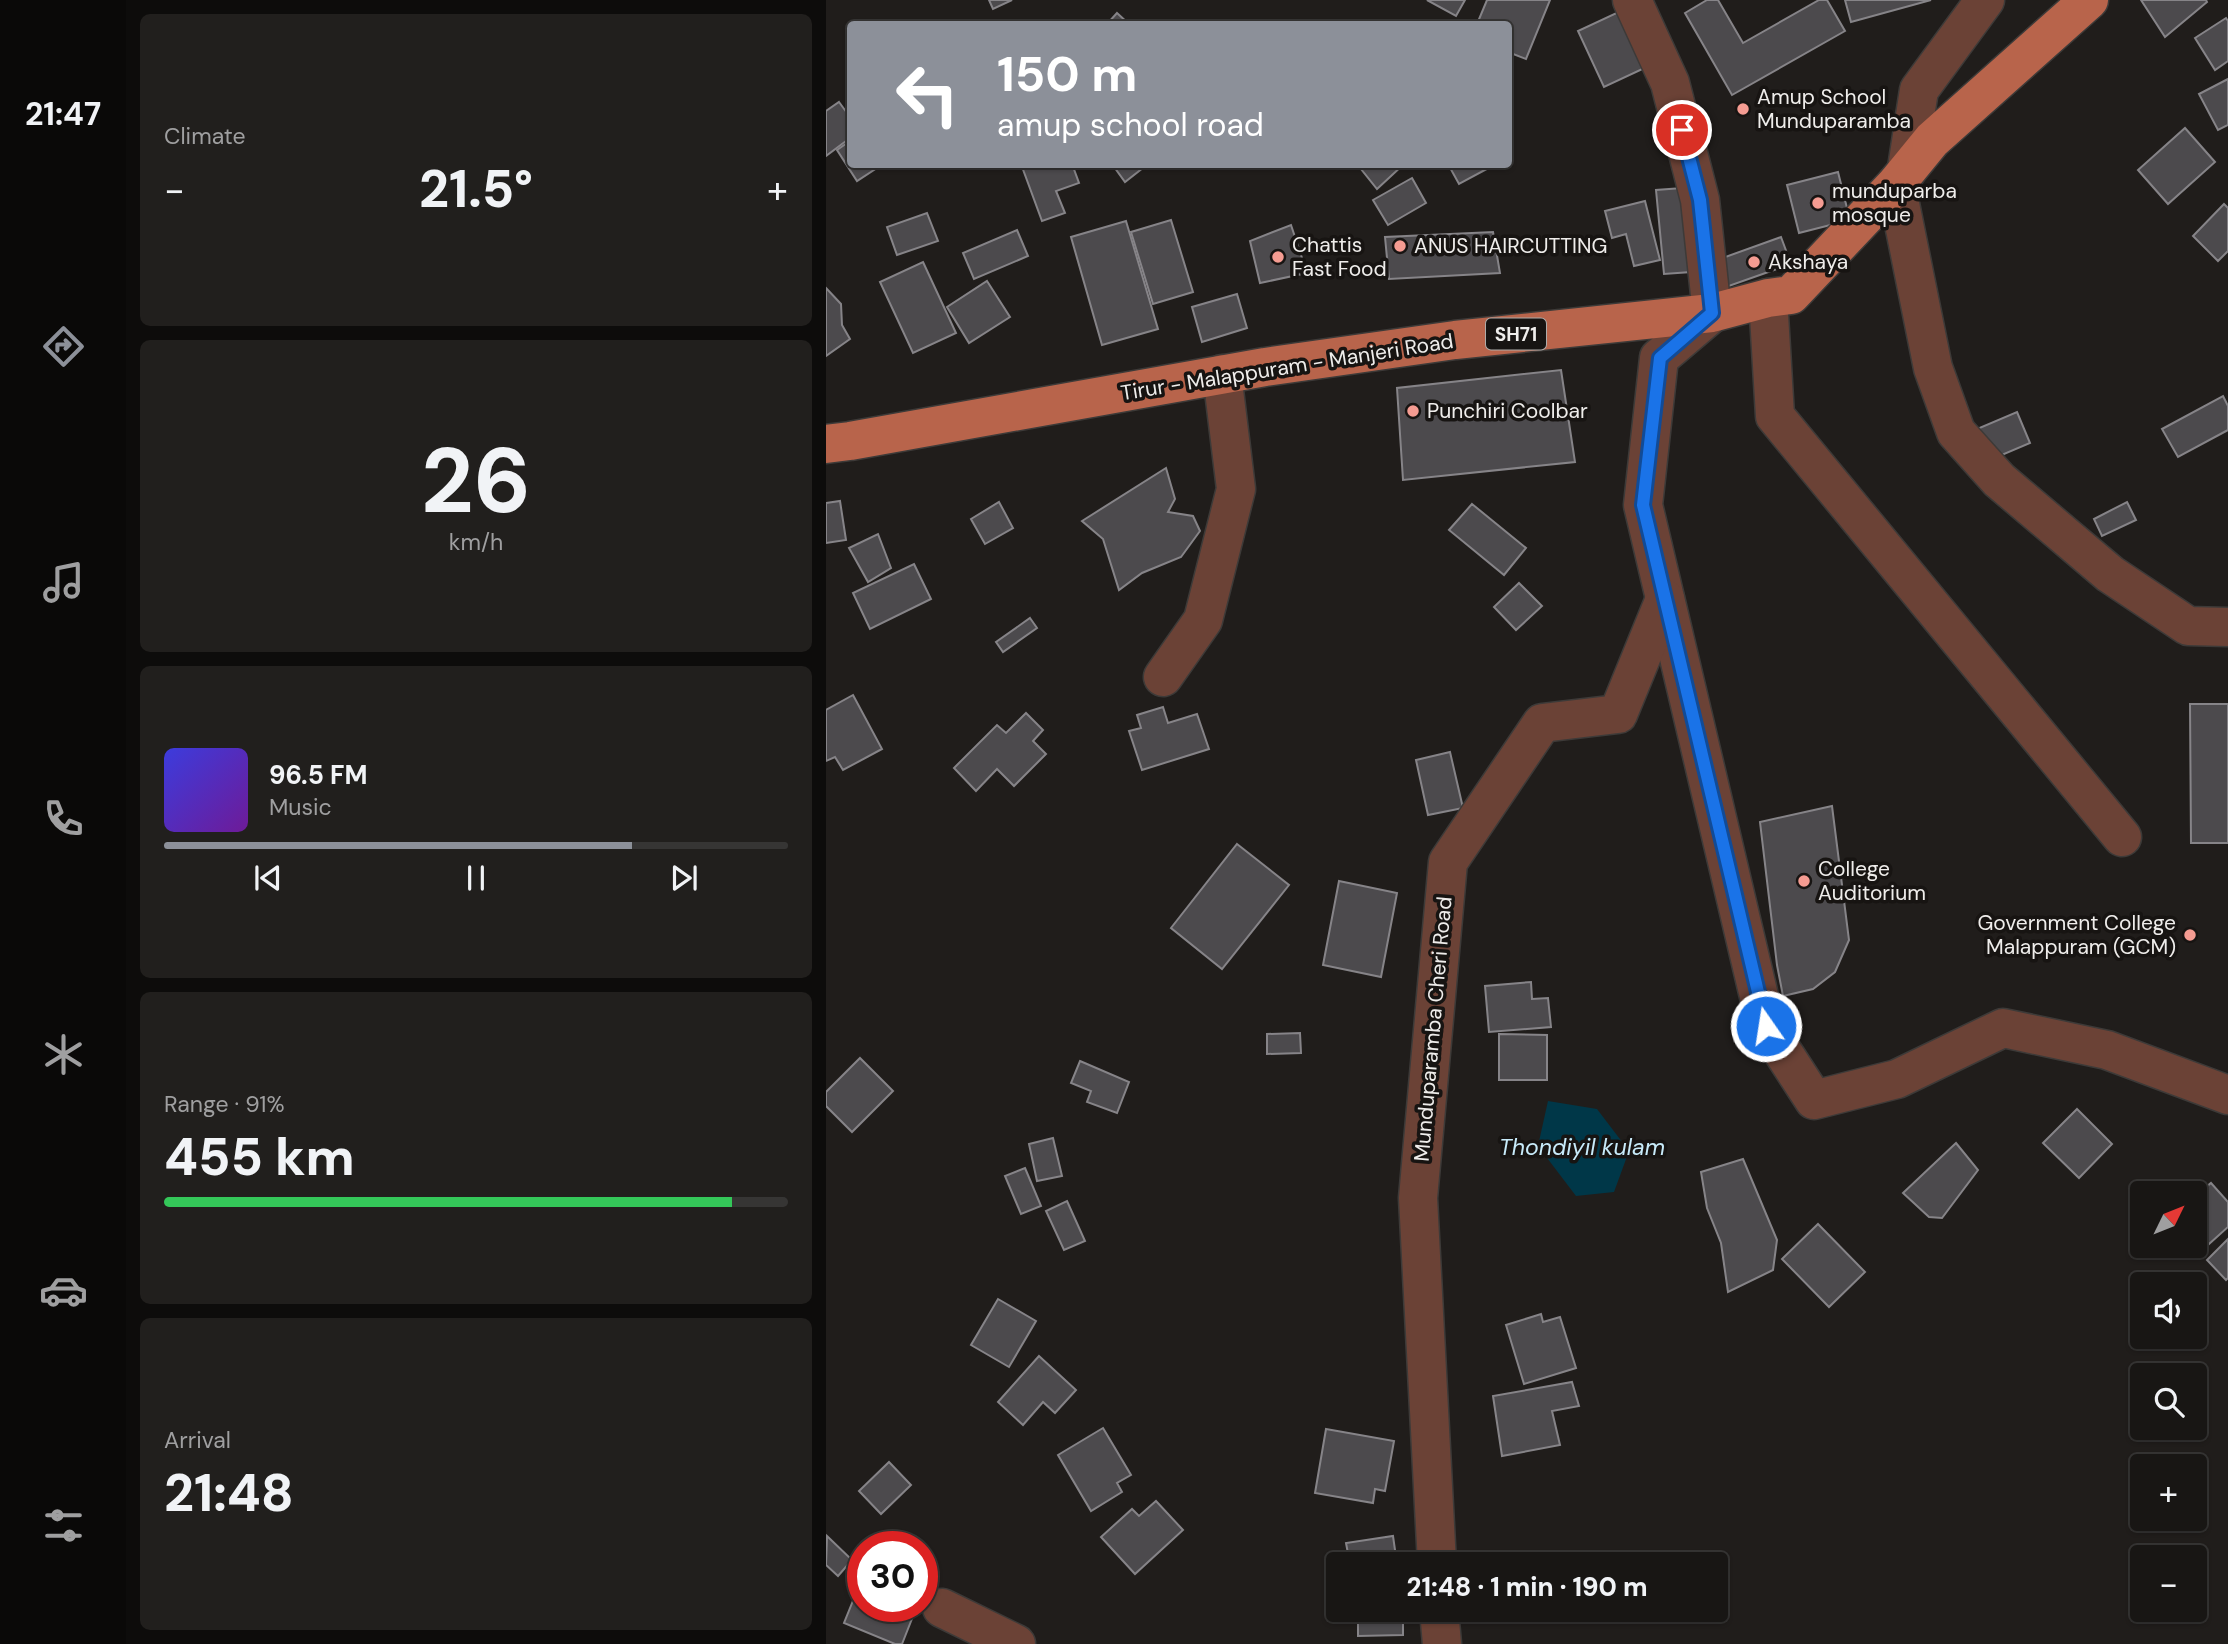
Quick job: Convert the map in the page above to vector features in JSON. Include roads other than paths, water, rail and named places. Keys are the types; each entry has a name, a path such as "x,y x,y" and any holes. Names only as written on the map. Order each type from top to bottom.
{"main road":[{"name":"Tirur - Malappuram - Manjeri Road","path":"826,443 850,441 1222,374 1455,340 1712,313 1768,298 1791,295 1932,140 2089,0"}],"street":[{"path":"1632,0 1670,83 1700,200 1712,313 1660,358 1643,505 1766,1026 1814,1100 1897,1079 2003,1028 2107,1050 2228,1095"},
{"path":"1985,0 1919,90 1901,176 1933,368 1955,432 2000,480 2110,574 2188,626 2228,627"},
{"path":"1768,298 1775,416 2122,837"},
{"path":"1163,677 1203,620 1236,489 1222,374"},
{"name":"Munduparamba Cheri Road","path":"1436,1552 1418,1198 1448,862 1542,723 1618,714 1665,599"},
{"path":"942,1608 1016,1644"},
{"path":"1440,1622 1442,1644"}],"water":[{"name":"Thondiyil kulam","path":"1548,1101 1597,1109 1629,1151 1614,1192 1576,1196 1538,1146"}],"place":[{"name":"Amup School Munduparamba","path":"1743,109"},
{"name":"munduparba mosque","path":"1818,203"},
{"name":"ANUS HAIRCUTTING","path":"1400,246"},
{"name":"Chattis Fast Food","path":"1278,257"},
{"name":"Akshaya","path":"1754,262"},
{"name":"Punchiri Coolbar","path":"1413,411"},
{"name":"College Auditorium","path":"1804,881"},
{"name":"Government College Malappuram (GCM)","path":"2190,935"}]}
